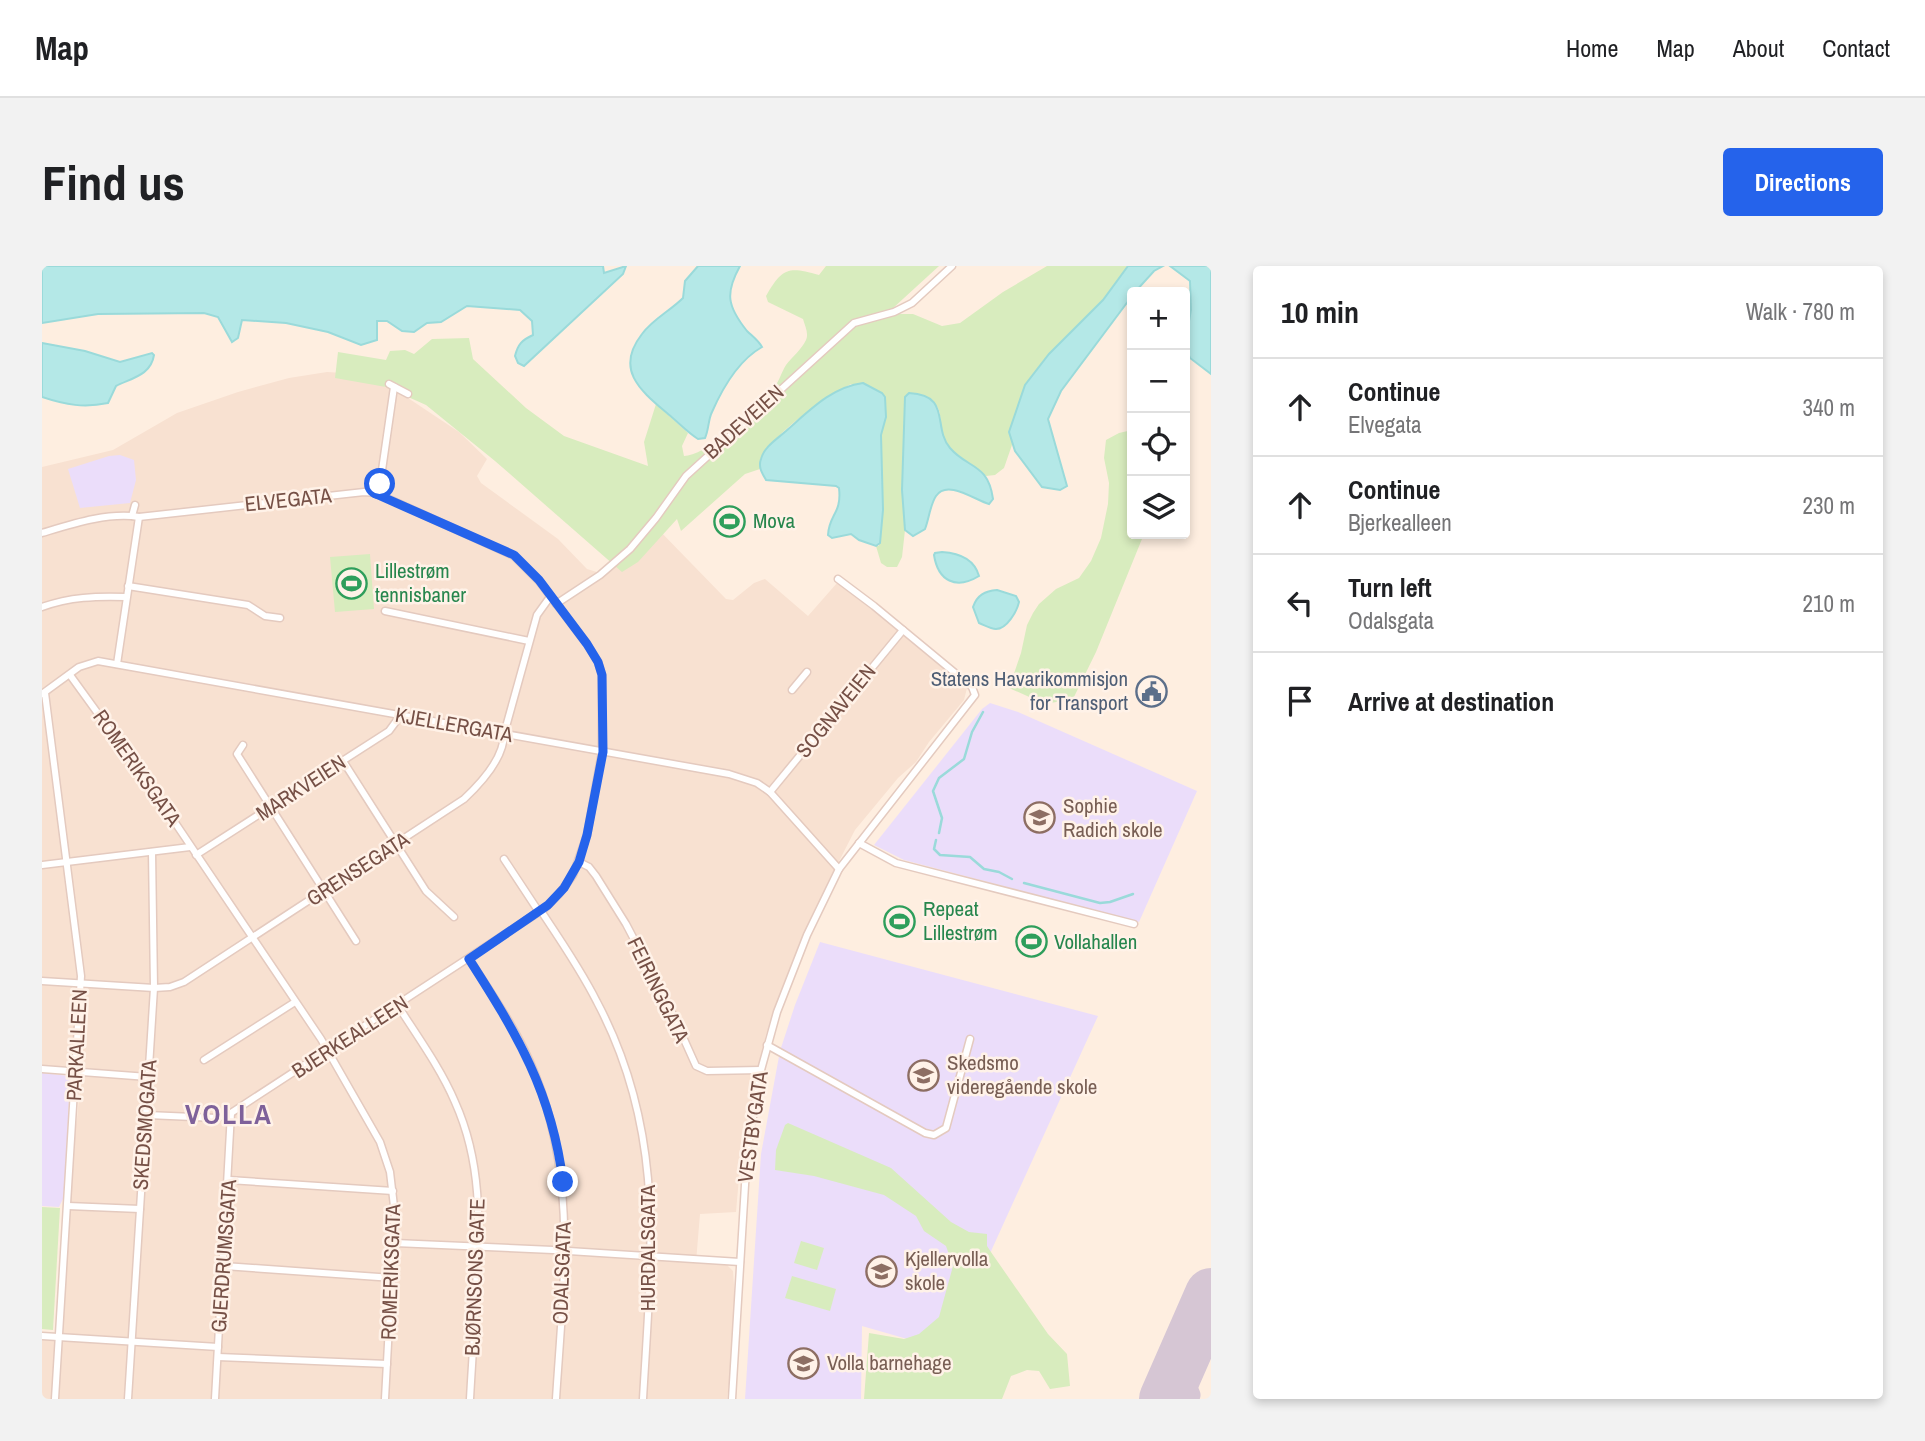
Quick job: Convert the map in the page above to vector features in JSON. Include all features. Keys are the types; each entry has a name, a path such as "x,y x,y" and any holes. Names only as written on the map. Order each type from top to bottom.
{"street":[{"name":"BADEVEIEN","path":"556,604 600,575 630,549 656,519 686,475 854,323 894,312 912,303 952,266"},
{"path":"376,494 380,484 392,386 408,394"},
{"name":"ELVEGATA","path":"42,533 72,524 136,516 364,492 376,494 514,555 527,567 598,662 602,675 603,752"},
{"path":"117,664 136,516 135,505"},
{"path":"838,579 902,630"},
{"path":"128,586 248,605 265,616 280,618"},
{"path":"42,607 81,597 126,597"},
{"name":"GRENSEGATA","path":"42,982 154,988 170,987 184,982 450,809 476,789 504,745 504,734 537,615 550,597"},
{"path":"385,611 529,641"},
{"name":"SOGNAVEIEN","path":"770,792 902,630"},
{"name":"VESTBYGATA","path":"732,1399 747,1152 767,1045 791,974 839,869 975,695 972,687 902,630"},
{"name":"KJELLERGATA","path":"43,694 88,663 98,660 729,774 757,783 770,792 839,869"},
{"path":"792,690 807,671"},
{"name":"ROMERIKSGATA","path":"70,675 111,728 328,1051 377,1135 393,1191 395,1242 385,1399"},
{"name":"PARKALLEEN","path":"43,694 78,937 81,984 55,1399"},
{"name":"MARKVEIEN","path":"196,855 389,731 400,716"},
{"path":"243,746 237,754 356,941"},
{"name":"BJERKEALLEEN","path":"147,1115 217,1118 231,1113 540,912 564,888 579,862 603,752"},
{"path":"343,761 426,891 454,917"},
{"path":"859,843 896,863 1134,923"},
{"path":"42,865 190,847"},
{"name":"SKEDSMOGATA","path":"128,1399 154,988 152,852"},
{"path":"504,859 540,912"},
{"name":"FEIRINGGATA","path":"579,862 589,867 596,876 626,924 669,1006 696,1066 707,1071 761,1070"},
{"name":"HURDALSGATA","path":"540,912 598,1003 629,1079 639,1117 648,1171 652,1229 643,1399"},
{"name":"ODALSGATA","path":"469,959 516,1034 534,1072 557,1145 563,1182 564,1251 556,1399"},
{"path":"204,1060 295,1002"},
{"name":"BJØRNSONS GATE","path":"398,1006 448,1087 466,1130 479,1194 479,1246 470,1399"},
{"path":"767,1045 925,1133 934,1135 943,1132 948,1123 970,1039"},
{"path":"42,1069 148,1077"},
{"name":"GJERDRUMSGATA","path":"215,1399 231,1113"},
{"path":"229,1180 393,1191"},
{"path":"68,1206 140,1209"},
{"path":"395,1242 740,1262"},
{"path":"223,1266 393,1278"},
{"path":"42,1336 218,1347"},
{"path":"218,1357 387,1364"}],"shaded area":[{"path":"327,372 343,373 402,394 459,432 487,459 477,476 481,483 558,539 587,569 600,573 655,526 726,599 733,600 754,583 765,579 808,616 837,583 956,675 967,688 964,700 916,762 898,778 855,830 834,871 766,1034 752,1098 748,1156 741,1154 736,1212 700,1214 696,1262 727,1265 733,1271 737,1326 727,1399 42,1399 42,1339 63,1340 60,1269 81,1076 72,1069 42,1067 42,467 113,450 177,413 238,392 289,378"},
{"path":"120,455 134,460 136,480 130,503 80,508 68,469"},
{"name":"Sophie Radich skole","path":"990,703 1018,712 1197,791 1139,922 904,860 874,845 982,709"},
{"path":"820,942 1098,1016 992,1249 949,1351 862,1326 861,1399 745,1399 761,1154 780,1051"},
{"path":"42,1073 69,1076 70,1079 64,1197 59,1207 42,1206"}],"green space":[{"path":"826,266 939,266 892,309 891,314 913,314 942,326 960,323 1003,292 1047,266 1128,266 1103,300 1049,354 1025,385 1009,431 1013,442 1004,468 995,475 986,476 950,448 941,430 938,408 933,402 906,395 902,490 905,530 902,557 897,567 887,567 881,563 876,546 879,546 881,435 886,417 851,384 811,409 782,433 763,457 760,469 745,474 681,531 677,519 638,562 622,572 495,461 426,405 386,387 335,378 338,352 386,360 390,351 405,350 414,354 432,339 469,338 473,359 526,408 564,436 648,466 644,442 656,404 688,433 682,446 684,456 694,454 718,440 773,389 786,365 804,343 807,333 803,319 768,302 766,296 777,280 787,272 793,270 819,275"},
{"path":"1127,431 1127,539 1142,539 1096,652 1073,699 1045,704 1009,688 1033,613 1056,589 1079,578 1091,561 1101,538 1108,504 1109,483 1104,458 1106,440"},
{"name":"Lillestrøm tennisbaner","path":"370,554 374,609 335,612 330,557"},
{"path":"788,1123 891,1168 951,1222 969,1232 987,1234 987,1246 1048,1334 1067,1354 1070,1386 1050,1389 1039,1371 1027,1370 1011,1376 1002,1399 864,1399 869,1333 904,1339 919,1334 939,1317 953,1266 946,1246 924,1231 916,1216 884,1195 814,1176 775,1170 776,1150"},
{"path":"42,1207 60,1208 53,1330 42,1329"},
{"path":"801,1241 824,1248 817,1270 794,1263"},
{"path":"792,1276 836,1289 830,1311 785,1298"}],"water":[{"path":"42,266 603,266 604,273 626,266 623,274 524,366 518,363 515,356 521,343 533,335 532,321 520,310 467,306 441,322 427,323 414,332 402,331 387,321 377,321 377,340 361,345 328,332 286,323 242,320 238,338 232,342 218,317 204,313 98,314 42,323"},
{"path":"698,266 740,266 730,292 732,307 740,322 762,347 746,359 732,375 712,412 705,438 698,439 641,388 634,379 630,358 646,329 683,298 685,281"},
{"path":"1128,266 1163,266 1154,271 1140,287 1127,287 1127,303 1061,391 1048,419 1067,486 1060,490 1042,487 1015,451 1009,432 1025,385 1049,354 1103,300"},
{"path":"1170,266 1211,266 1211,374 1190,358 1190,281"},
{"path":"42,343 85,351 120,362 152,353 154,355 145,371 116,386 108,403 75,405 42,397"},
{"path":"863,383 885,397 886,417 881,435 883,510 880,543 876,546 851,534 832,538 828,535 839,503 839,488 766,480 760,465 768,447 813,408 841,389"},
{"path":"909,393 931,399 939,413 945,440 957,455 987,479 993,499 989,504 954,490 941,491 934,500 925,529 913,536 905,530 902,490 905,397"},
{"path":"942,552 965,558 977,570 979,576 963,582 944,577 934,555"},
{"path":"997,590 1016,596 1019,602 1008,623 996,629 979,623 973,607 982,594"}],"waterway":[{"path":"939,833 942,818 933,791 939,778 964,759 972,732 983,712"},
{"path":"936,840 934,849 940,855 970,857 984,869 999,872 1012,879"},
{"path":"1024,883 1100,903 1133,894"}],"taxiway":[{"path":"1165,1399 1173,1391 1181,1389 1190,1395 1180,1372 1183,1358"}],"runway":[{"path":"1165,1399 1211,1294"}],"place":[{"name":"Mova","path":"730,521"},
{"name":"Lillestrøm tennisbaner","path":"352,583"},
{"name":"Statens Havarikommisjon for Transport","path":"1151,691"},
{"name":"Sophie Radich skole","path":"1040,818"},
{"name":"Repeat Lillestrøm","path":"900,921"},
{"name":"Vollahallen","path":"1031,942"},
{"name":"Skedsmo videregående skole","path":"924,1075"},
{"name":"Kjellervolla skole","path":"882,1271"},
{"name":"Volla barnehage","path":"804,1363"}],"district":[{"name":"VOLLA","path":"229,1114"}],"route":[{"path":"380,484 376,494 514,555 539,580 587,644 602,675 603,752 587,835 573,875 548,905 469,959 516,1034 534,1072 552,1123 563,1182"}]}
